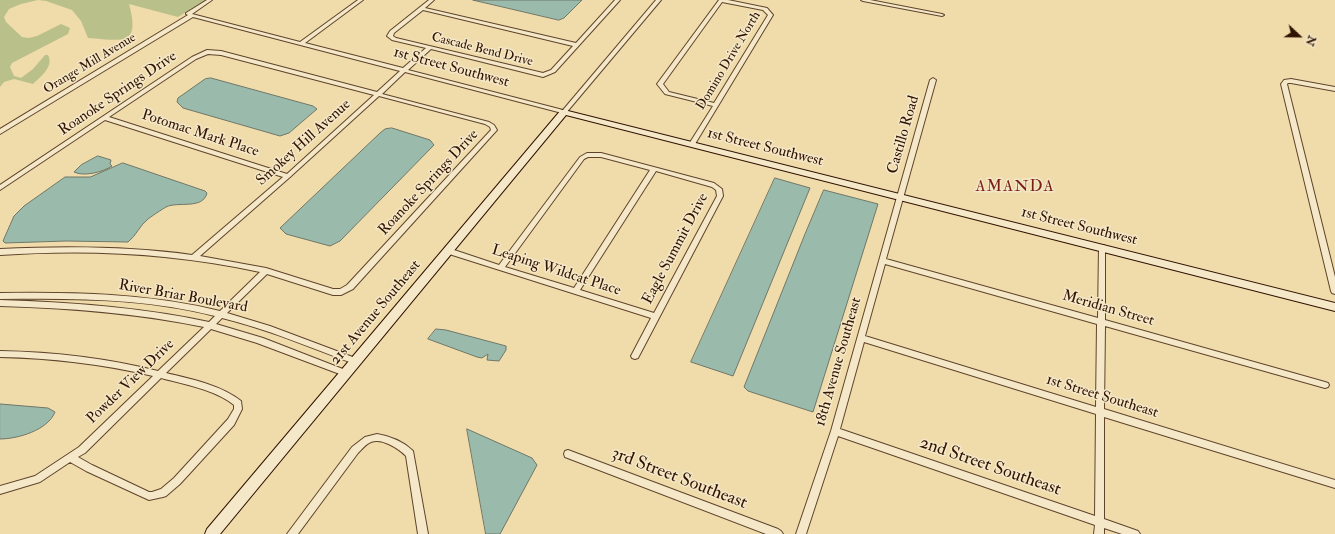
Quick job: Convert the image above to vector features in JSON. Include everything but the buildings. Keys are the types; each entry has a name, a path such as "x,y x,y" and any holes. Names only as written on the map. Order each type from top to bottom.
{"street":[{"name":"Orange Mill Avenue","path":"0,132 190,14 210,0"},
{"path":"302,43 362,0"},
{"name":"Cascade Bend Drive","path":"432,0 390,34 394,39 543,75 553,71 618,0"},
{"path":"564,112 659,0"},
{"path":"716,105 667,93 660,84 721,0"},
{"name":"Domino Drive North","path":"692,144 771,15 764,9 721,0"},
{"path":"863,0 942,15"},
{"path":"421,8 577,45"},
{"name":"1st Street Southwest","path":"190,14 564,112 1335,307"},
{"name":"Smokey Hill Avenue","path":"194,257 288,176 429,48"},
{"name":"Roanoke Springs Drive","path":"0,188 194,58 207,52 221,53 487,123 492,126 494,130 350,287 341,292 333,292 266,271 194,257 118,250 31,250 0,252"},
{"name":"Castillo Road","path":"901,196 933,80"},
{"path":"1335,89 1291,81 1286,81 1284,84 1335,291"},
{"name":"21st Avenue Southeast","path":"212,534 564,112"},
{"name":"Potomac Mark Place","path":"105,118 288,176"},
{"name":"Eagle Summit Drive","path":"501,267 582,158 587,155 601,155 714,185 719,189 720,196 635,356"},
{"path":"576,291 654,169"},
{"name":"18th Avenue Southeast","path":"801,534 835,431 901,196"},
{"path":"1099,534 1102,247"},
{"name":"Leaping Wildcat Place","path":"448,251 656,317"},
{"name":"Meridian Street","path":"883,261 1325,384"},
{"name":"Powder View Drive","path":"0,490 37,479 82,450 266,271"},
{"name":"River Briar Boulevard","path":"0,296 48,294 113,297 221,314 257,324 355,361"},
{"name":"River Briar Boulevard","path":"0,303 121,309 209,325 247,336 345,373"},
{"name":"1st Street Southeast","path":"861,338 1335,484"},
{"path":"0,354 62,357 109,363 160,374 206,388 234,400 238,404 238,409 231,422 177,481 163,493 152,496 89,468 71,458"},
{"name":"2nd Street Southeast","path":"835,431 1135,534"},
{"path":"292,534 355,450 367,440 378,438 407,449 410,454 423,534"},
{"name":"3rd Street Southeast","path":"568,454 778,534"}],"green space":[{"path":"0,0 38,0 21,4 9,9 4,17 6,22 22,37 29,38 37,36 61,24 70,28 68,34 12,63 10,67 14,76 21,78 33,69 45,55 48,55 49,63 46,71 33,84 14,79 4,82 0,87"},
{"path":"38,0 206,0 178,17 129,4 132,18 130,35 119,40 110,40 88,38 81,21 72,10 46,1"}],"shaded area":[{"path":"473,0 582,0 564,18 559,20"},
{"path":"211,78 313,106 317,109 289,133 280,136 183,108 177,102 178,98 205,79"},
{"path":"392,128 430,140 434,145 340,241 330,246 286,234 280,228 380,133 385,129"},
{"path":"98,156 111,160 110,164 112,166 104,170 88,174 74,172 81,165"},
{"path":"123,163 205,191 207,193 201,202 171,205 165,208 145,221 128,242 66,241 5,243 3,241 14,216 24,206 65,177 90,177"},
{"path":"775,178 810,188 733,376 691,362"},
{"path":"824,190 878,204 813,412 748,391 744,387"},
{"path":"436,329 446,330 506,346 506,350 499,361 487,360 488,354 482,358 477,357 428,339"},
{"path":"0,404 48,408 55,412 46,424 32,432 7,439 0,439"},
{"path":"467,429 532,458 537,465 500,534 486,534"}],"district":[{"name":"AMANDA","path":"1015,188"}]}
